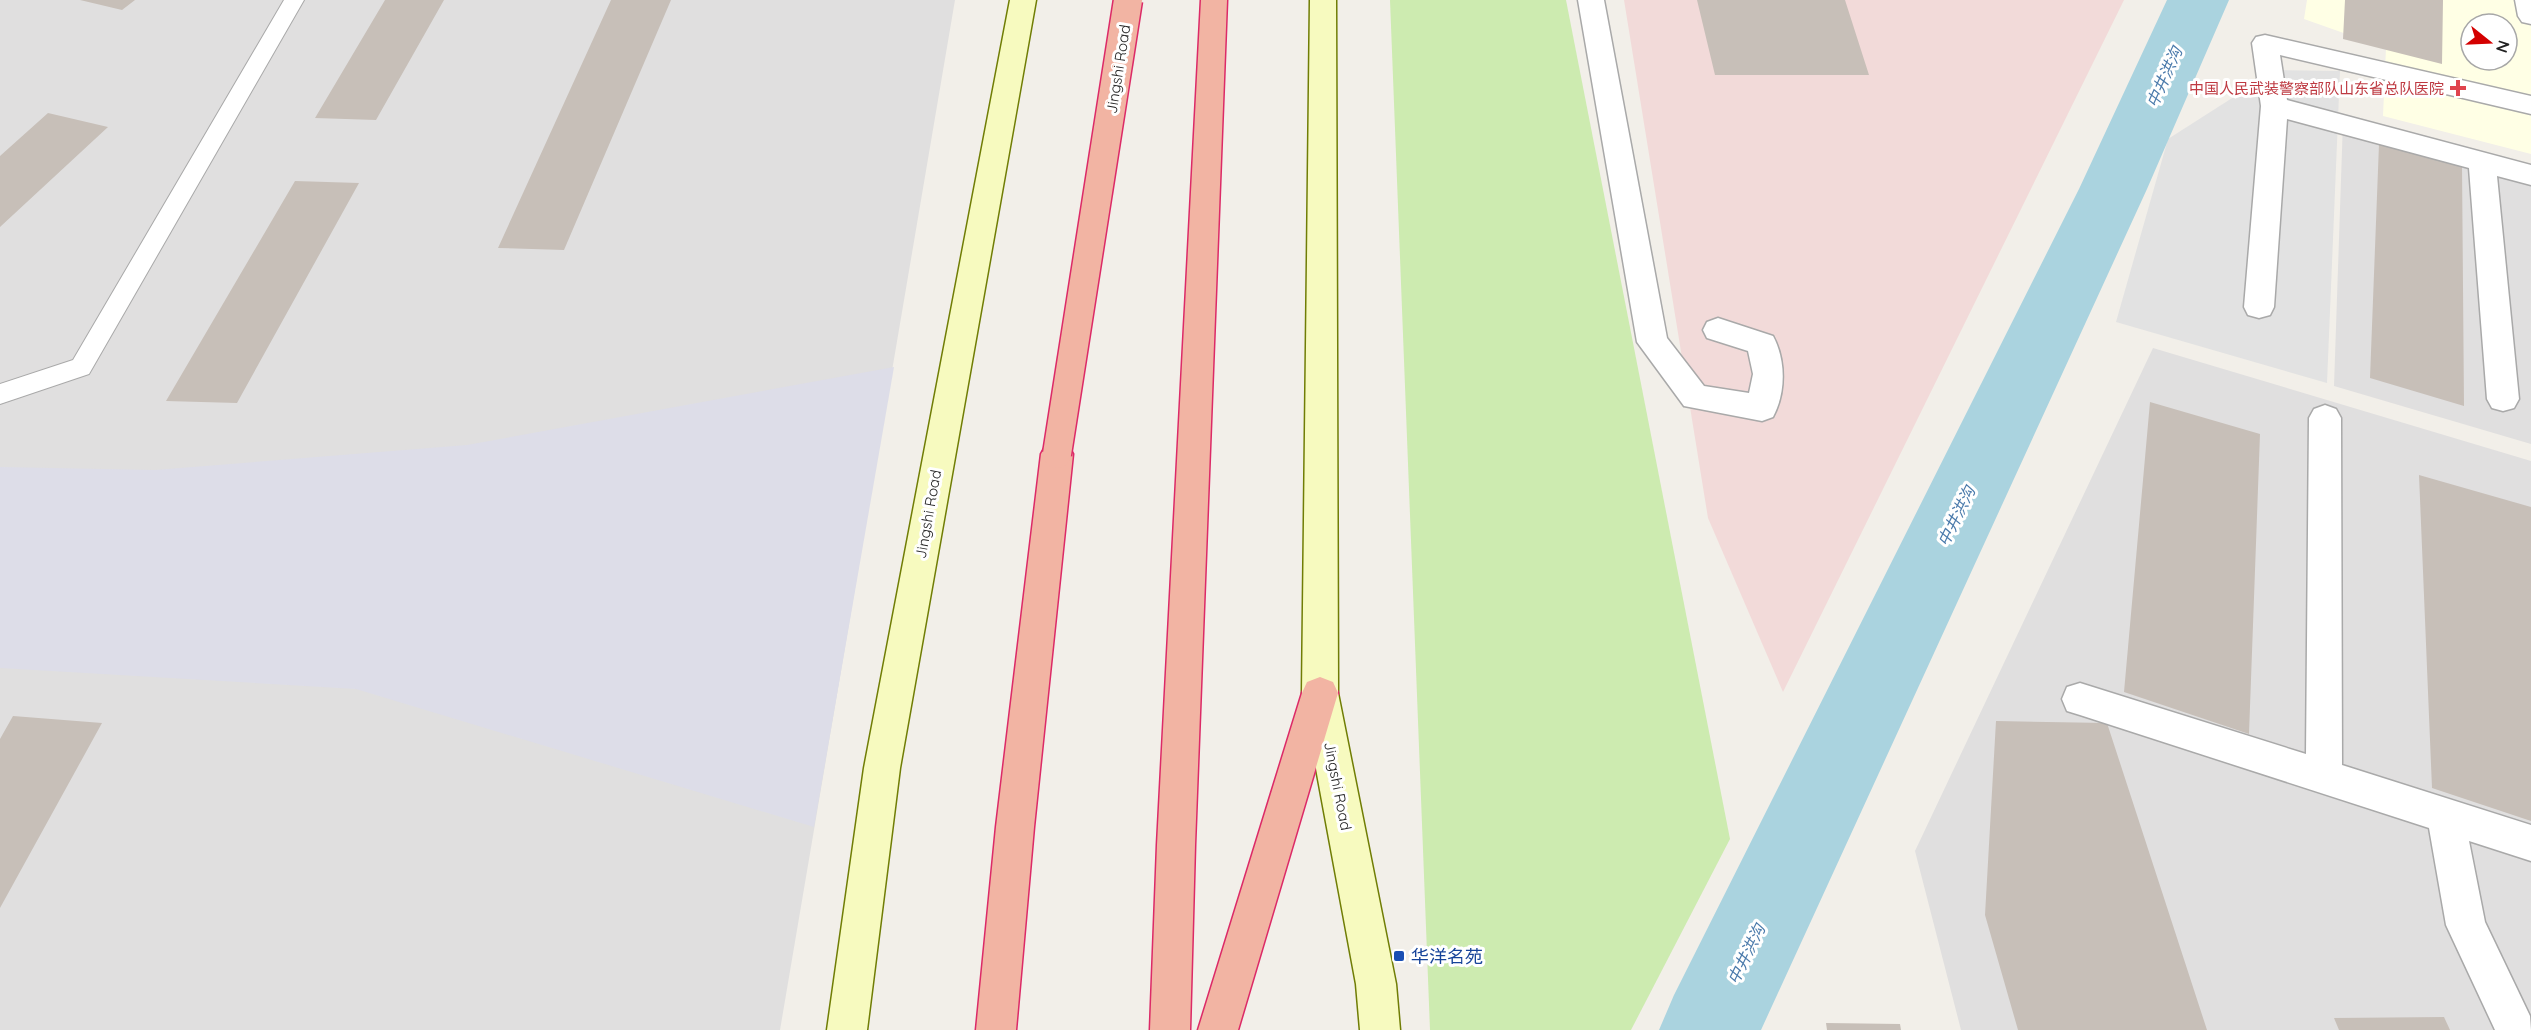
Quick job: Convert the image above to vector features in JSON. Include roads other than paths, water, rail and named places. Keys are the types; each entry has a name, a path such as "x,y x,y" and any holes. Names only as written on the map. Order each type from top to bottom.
{"highway":[{"name":"Jingshi Road","path":"996,1030 1015,827 1057,454 1128,0"},
{"path":"1170,1030 1214,0"},
{"path":"1218,1030 1320,693"}],"main road":[{"name":"Jingshi Road","path":"847,1030 882,768 1023,0"},
{"name":"Jingshi Road","path":"1323,0 1320,693 1377,984 1380,1030"}],"street":[{"path":"1591,0 1652,342 1695,397 1762,408 1767,374 1762,344 1718,330"},
{"path":"2528,0 2531,16"},
{"path":"2259,307 2274,106 2265,43 2531,105"},
{"path":"2274,106 2531,175"},
{"path":"2482,162 2503,399"},
{"path":"2324,776 2325,418"},
{"path":"2080,699 2531,843"},
{"path":"2445,815 2466,925 2516,1030"}],"lane":[{"path":"0,394 81,367 294,0"}],"waterway":[{"name":"中井洪沟","path":"1709,1030 2113,189 2198,0"}],"place":[{"name":"中国人民武装警察部队山东省总队医院","path":"2458,88"},
{"name":"华洋名苑","path":"1399,956"}]}
